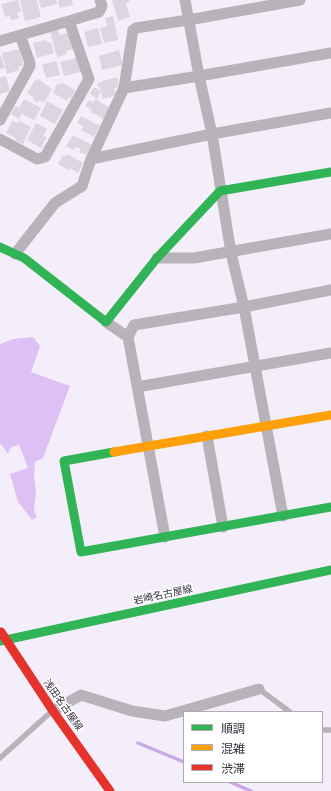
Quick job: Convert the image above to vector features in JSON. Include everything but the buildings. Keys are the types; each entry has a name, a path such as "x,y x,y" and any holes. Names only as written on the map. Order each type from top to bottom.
{"street":[{"path":"0,41 99,12 102,6 100,0"},
{"path":"185,0 199,76 212,134 220,191 244,307 283,516"},
{"path":"15,254 55,203 82,186 91,159 124,88 133,30 136,28 300,0"},
{"path":"0,139 37,159 45,157 89,79 69,21"},
{"path":"0,120 30,66 20,35"},
{"path":"124,88 331,53"},
{"path":"91,159 212,134 331,113"},
{"path":"106,322 157,258 220,191 331,172"},
{"path":"157,258 194,258 232,253 331,234"},
{"path":"0,246 24,258 106,322 128,337"},
{"path":"165,537 128,337 134,326 331,290"},
{"path":"137,387 254,365 331,353"},
{"path":"331,415 64,461 81,552 331,507"},
{"path":"207,436 223,526"},
{"name":"岩崎名古屋線","path":"3,640 331,570"},
{"name":"浅田名古屋線","path":"0,631 3,640 110,791"},
{"path":"52,711 81,695 132,711 165,716 259,689"}],"lane":[{"path":"259,689 289,711"},
{"path":"0,758 52,711"}],"shaded area":[{"path":"33,337 40,346 31,372 70,386 43,458 35,462 34,476 36,492 34,511 37,517 32,520 18,502 10,474 28,468 19,445 11,447 8,454 0,443 0,344 13,339"}],"waterway":[{"path":"138,743 183,762"},
{"path":"232,783 251,791"}],"traffic: fast":[{"path":"0,247 24,258 106,322 157,258 220,191 331,172"},
{"path":"114,452 64,461 81,552 331,507"},
{"path":"0,641 331,570"}],"traffic: slow":[{"path":"114,452 331,415"}],"traffic: jam":[{"path":"1,632 53,711 110,791"}]}
